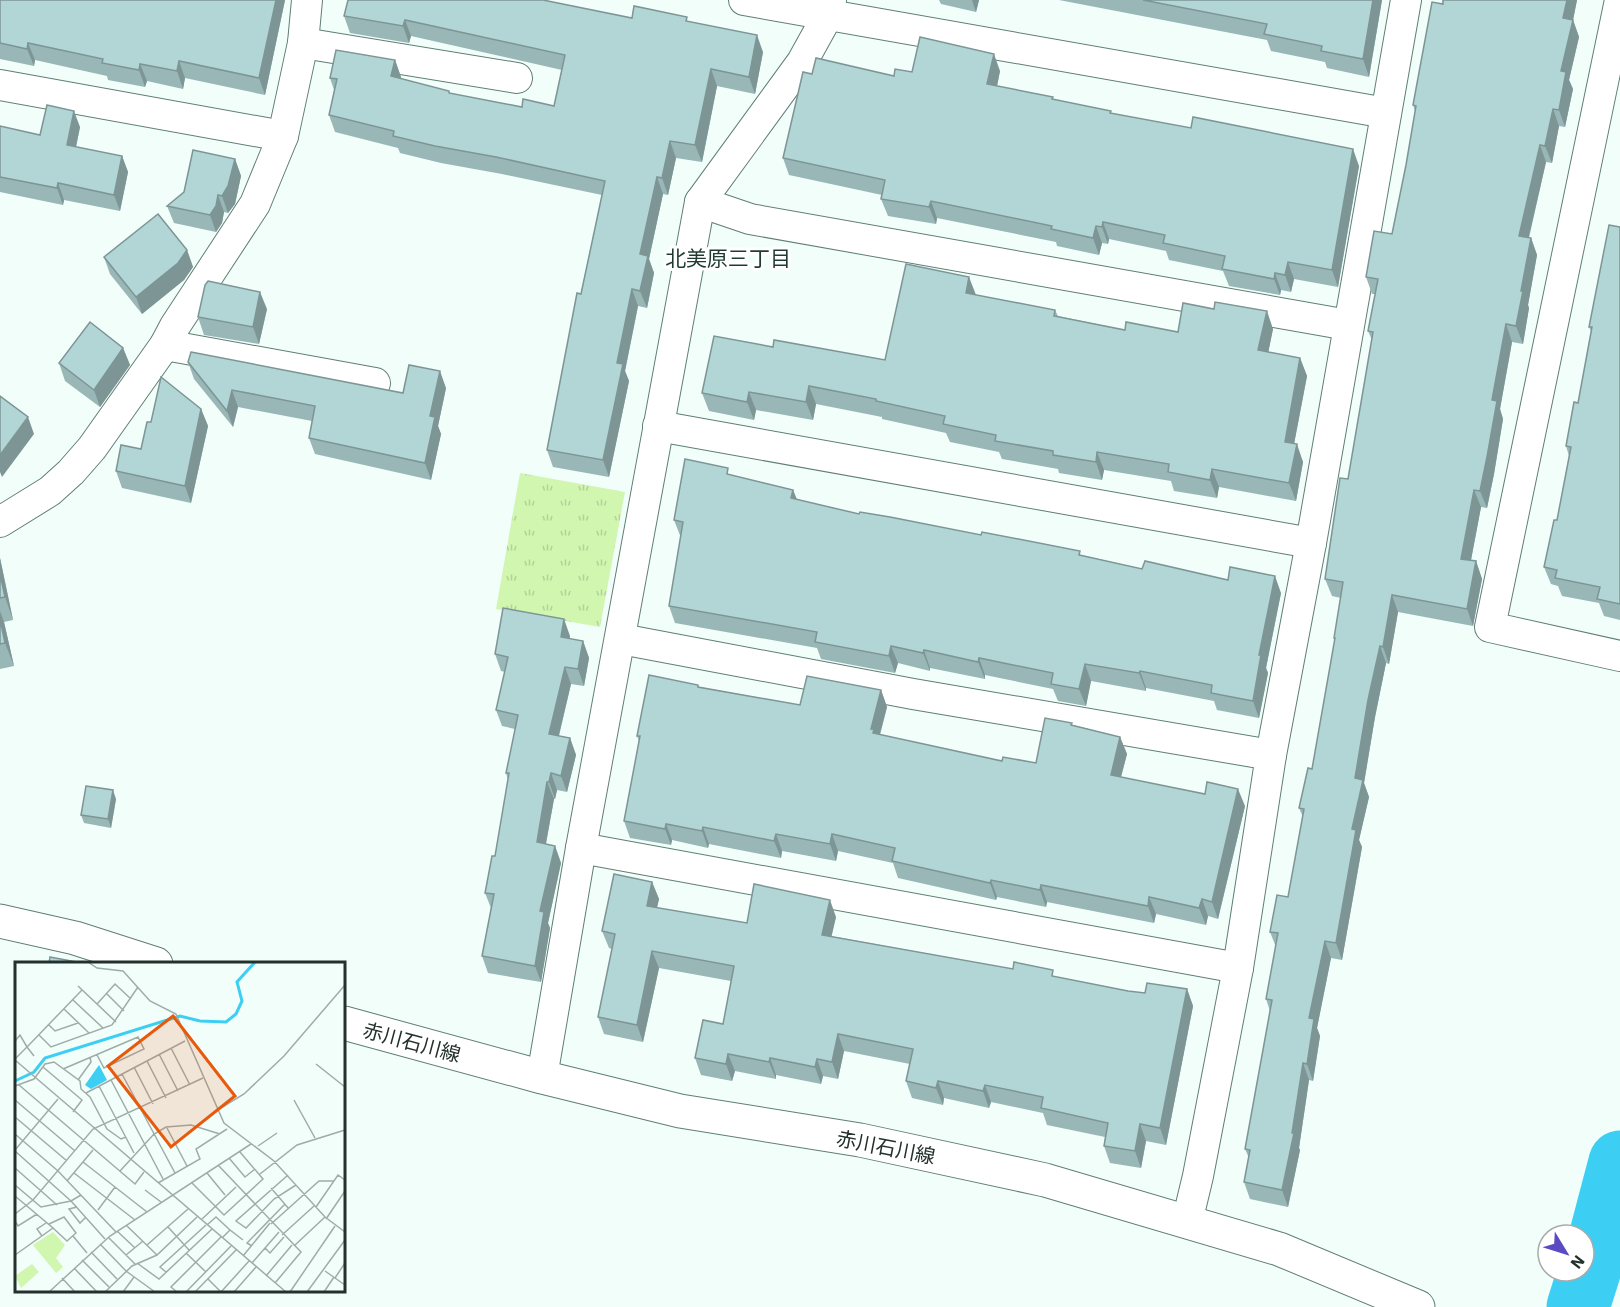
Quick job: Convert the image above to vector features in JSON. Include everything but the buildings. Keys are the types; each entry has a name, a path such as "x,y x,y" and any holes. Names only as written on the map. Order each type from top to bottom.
{"street":[{"path":"0,522 50,491 92,448 165,345 255,204 283,136 303,43 307,0"},
{"path":"744,0 829,8 1386,113"},
{"path":"1187,1222 1238,968 1271,755 1311,543 1406,0"},
{"path":"1620,0 1490,627 1620,656"},
{"path":"542,1077 581,848 700,202 802,62 829,8"},
{"path":"303,43 517,78"},
{"path":"0,85 283,136"},
{"path":"700,202 750,219 1348,325"},
{"path":"165,345 375,383"},
{"path":"658,426 1311,543"},
{"path":"621,639 913,694 1271,755"},
{"path":"581,848 1238,968"},
{"path":"0,921 75,938 153,962"},
{"name":"赤川石川線","path":"345,1023 542,1077 680,1111 860,1140 1045,1180 1279,1249 1418,1307"}],"green space":[{"path":"520,473 625,492 600,627 496,609"}],"waterway":[{"path":"1578,1307 1620,1162"}],"district":[{"name":"北美原三丁目","path":"728,258"}]}
